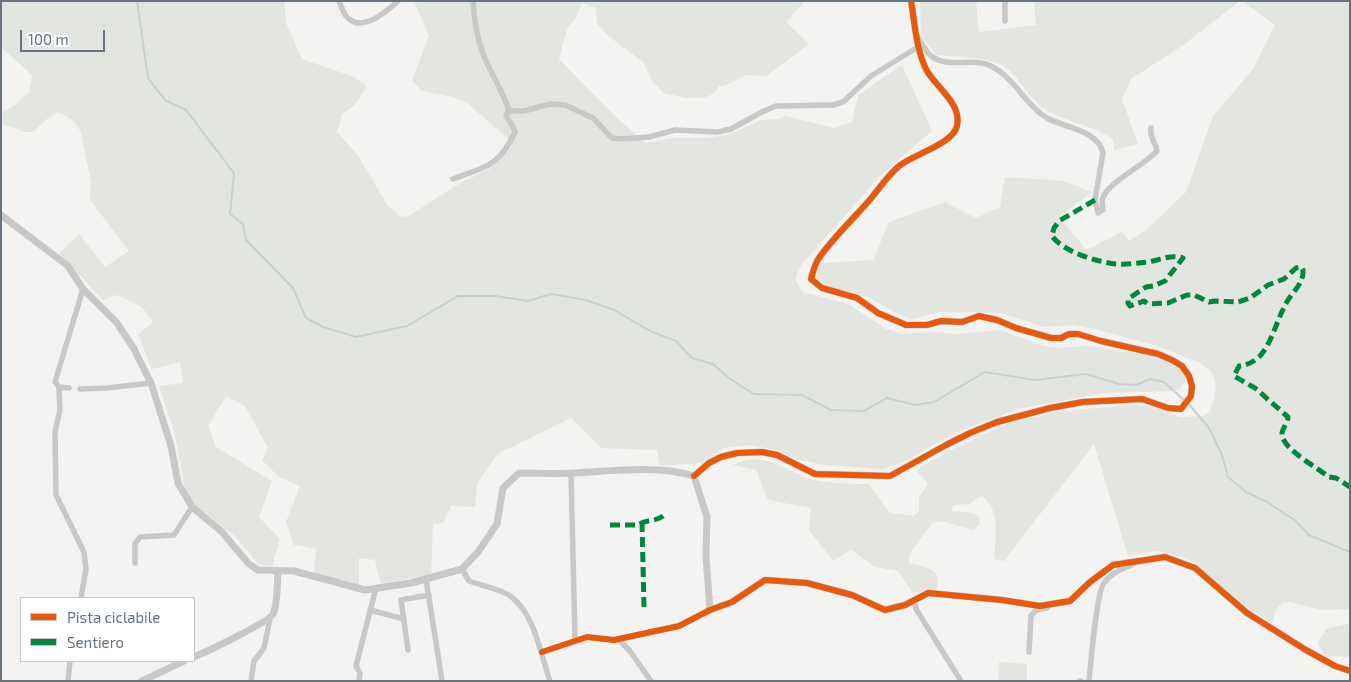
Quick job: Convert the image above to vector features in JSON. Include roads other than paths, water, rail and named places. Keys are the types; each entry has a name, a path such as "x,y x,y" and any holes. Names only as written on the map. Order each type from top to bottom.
{"street":[{"path":"339,1 345,15 351,21 360,23 379,17 398,1"},
{"path":"453,179 481,170 498,158 515,132 506,115 509,111 505,98 479,42 473,1"},
{"path":"694,476 709,463 721,457 737,453 762,452 777,455 815,474 890,476 970,433 1006,420 1050,408 1083,402 1142,400 1168,408 1181,409 1191,396 1192,386 1189,376 1182,366 1158,354 1078,334 1051,338 979,316 962,322 941,321 927,325 906,325 878,313 857,298 822,288 811,279 818,259 899,167 919,154 941,144 952,136 957,126 956,114 952,103 926,69 918,47 911,1"},
{"path":"1005,1 1005,21"},
{"path":"917,36 932,56 939,60 990,65 1006,76 1038,112 1056,122 1085,133 1098,142 1102,146 1103,153 1095,200 1098,213 1104,210 1102,200 1105,193 1116,182 1151,157 1157,150 1151,138 1151,128"},
{"path":"509,111 524,111 550,104 565,105 593,118 612,138 622,140 649,137 675,130 718,132 730,129 776,106 833,106 843,102 871,76 918,47"},
{"path":"1,215 68,266 83,289 117,323 134,349 151,383 171,446 178,483 192,507 221,531 249,564 258,570 294,571 365,590 426,579 462,569 478,552 497,524 503,488 519,473 623,470 669,471 694,476"},
{"path":"81,597 86,569 84,552 56,495 55,432 60,410 59,387 55,382 83,289"},
{"path":"80,389 151,383"},
{"path":"59,387 69,388"},
{"path":"571,473 575,640"},
{"path":"694,476 707,517 706,556 710,610"},
{"path":"135,563 135,544 140,537 174,535 192,507"},
{"path":"542,652 587,637 614,640 679,626 710,610 732,602 765,580 807,583 852,595 884,610 905,605 928,593 1002,600 1040,606 1070,601 1090,582 1113,565 1165,557 1195,568 1247,613 1334,666 1350,671"},
{"path":"1089,681 1098,608 1103,584 1117,571 1144,559"},
{"path":"462,569 469,581 508,594 523,608 542,652 550,681"},
{"path":"251,681 254,662 264,648 270,619 274,613 278,571"},
{"path":"426,579 442,681"},
{"path":"359,681 360,673 356,666 376,588"},
{"path":"408,650 401,600 429,595"},
{"path":"914,600 916,609 962,681"},
{"path":"1029,652 1031,616 1036,610 1058,606 1058,603"},
{"path":"370,610 404,619"},
{"path":"195,657 270,619"},
{"path":"618,639 630,651 651,681"},
{"path":"68,681 70,662"},
{"path":"142,681 182,662"}],"waterway":[{"path":"137,1 148,78 165,100 186,110 234,173 230,214 243,224 246,240 293,288 306,318 323,327 356,337 407,326 458,296 495,296 528,301 551,294 586,300 614,310 650,331 676,341 692,358 713,364 730,379 754,394 802,395 831,410 864,411 887,398 915,405 934,402 985,372 1035,380 1086,374 1119,384 1136,385 1150,379 1164,382 1184,400"},
{"path":"1188,403 1209,428 1222,455 1228,477 1246,492 1267,502 1296,521 1309,535 1350,552"}]}
